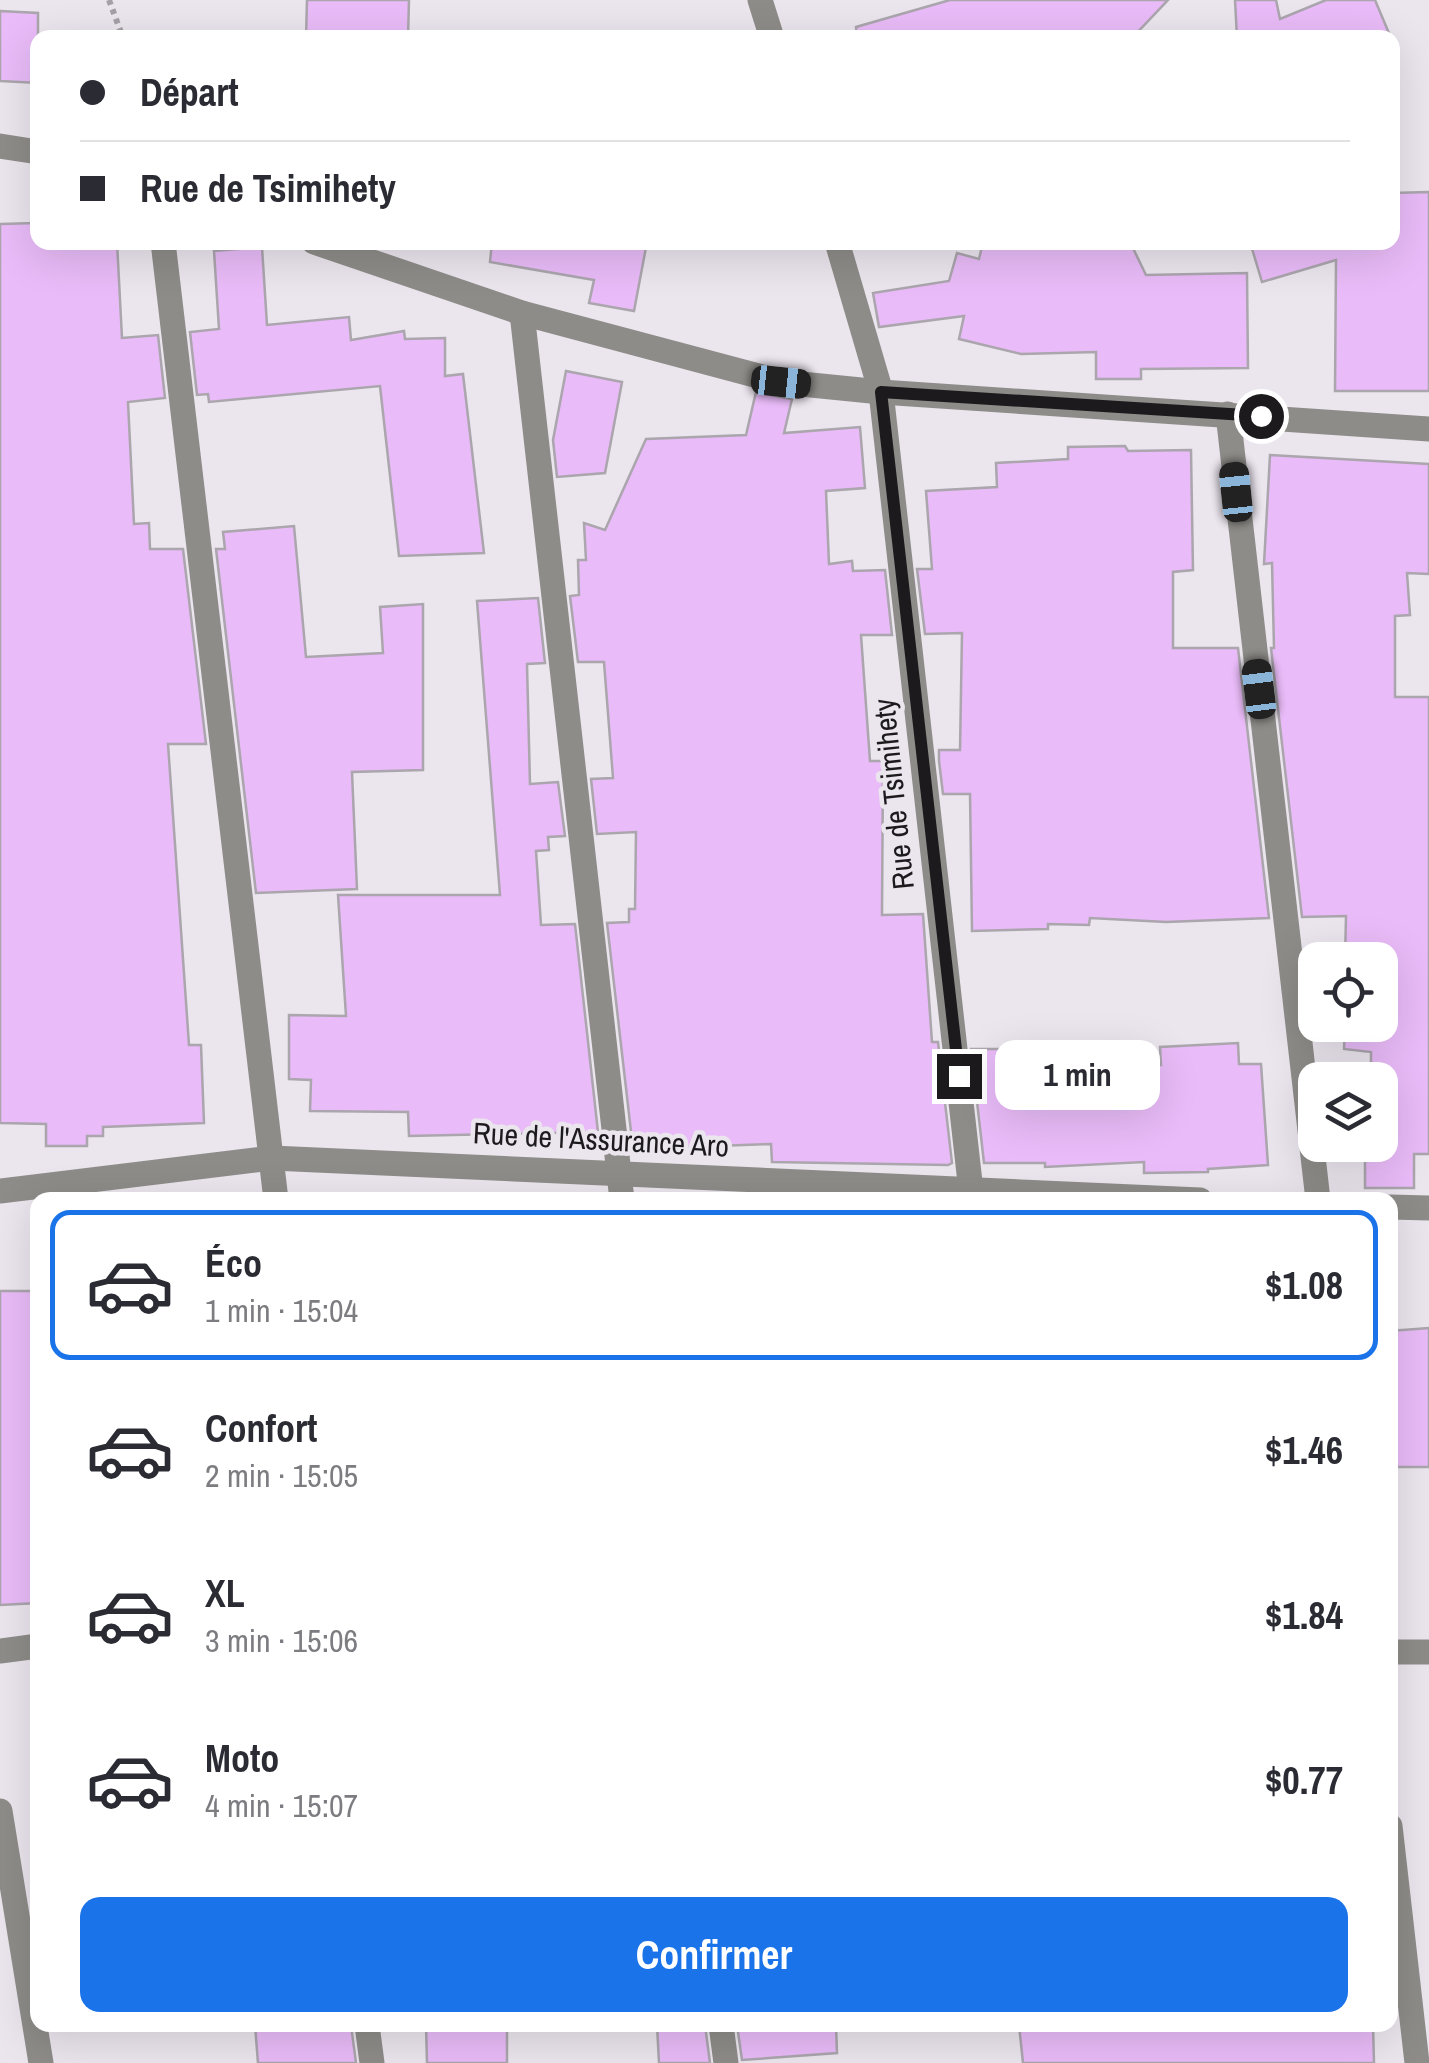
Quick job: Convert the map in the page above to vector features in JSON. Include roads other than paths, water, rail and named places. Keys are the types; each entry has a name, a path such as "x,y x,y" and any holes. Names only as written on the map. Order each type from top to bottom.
{"street":[{"path":"760,0 769,30"},
{"path":"0,146 30,151"},
{"path":"163,250 275,1192"},
{"path":"337,250 522,313 781,382 1429,429"},
{"name":"Rue de Tsimihety","path":"838,250 881,392 972,1192"},
{"path":"522,313 621,1192"},
{"path":"1228,414 1317,1192"},
{"name":"Rue de l'Assurance Aro","path":"0,1191 272,1158 618,1173 924,1192"},
{"path":"1398,1207 1429,1208"},
{"path":"0,1650 30,1647"},
{"path":"1398,1652 1429,1652"},
{"path":"0,1811 30,1995"},
{"path":"1398,1896 1417,2063"},
{"path":"36,2032 41,2063"},
{"path":"369,2032 372,2063"},
{"path":"723,2032 726,2063"}]}
